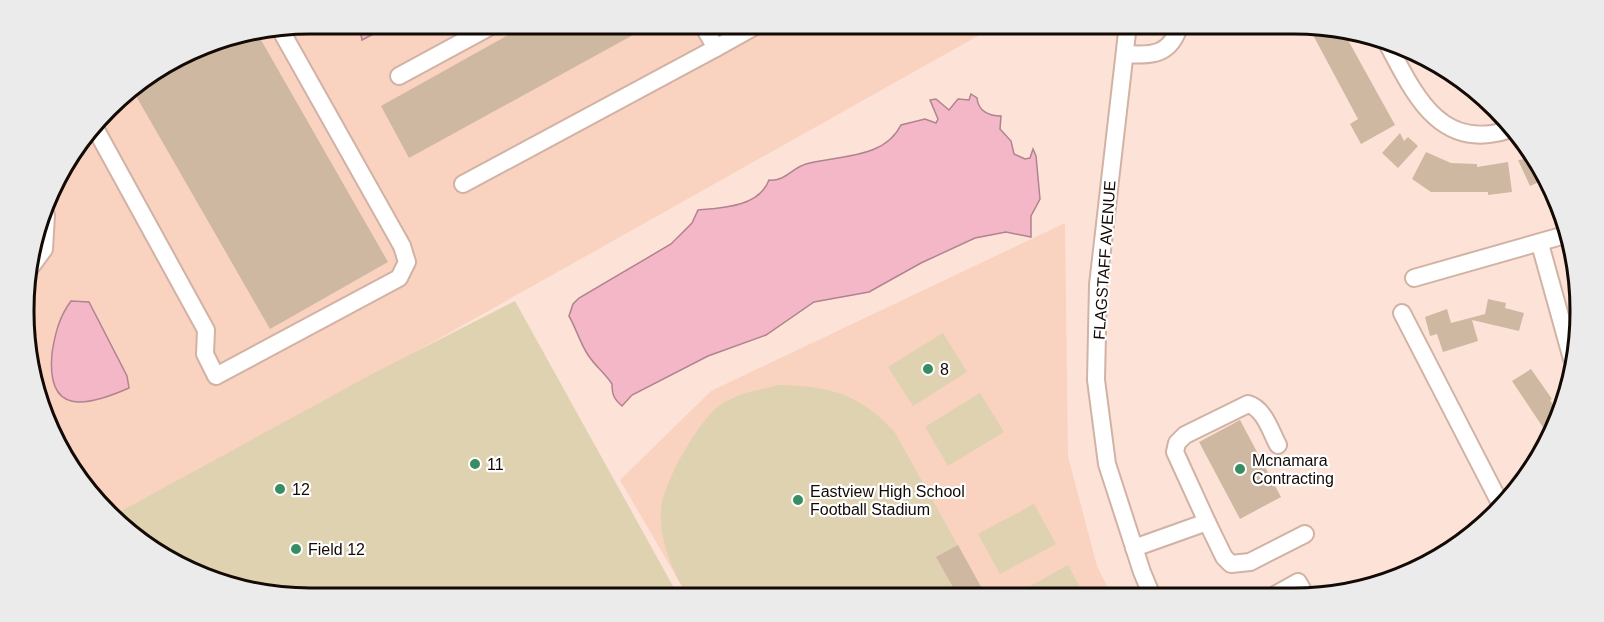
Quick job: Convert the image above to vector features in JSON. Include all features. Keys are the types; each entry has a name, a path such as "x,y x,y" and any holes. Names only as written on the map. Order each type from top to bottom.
{"street":[{"path":"399,76 477,34"},
{"path":"708,34 716,48"},
{"path":"463,184 741,34"},
{"name":"FLAGSTAFF AVENUE","path":"1127,34 1098,285 1096,380 1107,464 1149,588"},
{"path":"1125,54 1148,56 1162,51 1175,40 1177,34"},
{"path":"99,135 206,330 205,354 216,376 353,304 399,278 407,262 402,246 284,36"},
{"path":"1392,53 1421,104 1434,118 1470,134 1503,131"},
{"path":"41,253 44,249 45,236"},
{"path":"1414,278 1559,237"},
{"path":"1540,244 1567,343"},
{"path":"1402,313 1498,497"},
{"path":"1278,446 1262,414 1255,406 1248,404 1185,435 1177,442 1175,452 1224,557 1231,564 1250,562 1305,534"},
{"path":"1134,549 1207,522"},
{"path":"1287,588 1298,582 1301,588"}],"shaded area":[{"path":"311,34 981,34 125,515 115,507 81,465 63,433 49,400 37,347 35,293 44,239 63,189 81,157 115,115 157,81 189,63 222,49 257,40"},
{"path":"361,34 373,34 362,40"},
{"path":"971,94 977,98 979,106 985,112 1001,116 1000,129 1011,141 1014,154 1025,159 1030,158 1033,149 1036,156 1040,199 1031,216 1031,237 1006,232 975,238 921,263 869,292 814,302 766,335 708,356 632,395 622,406 617,401 613,394 612,384 588,355 569,316 573,304 579,298 671,244 692,223 698,210 728,207 748,201 764,189 769,180 784,177 806,164 872,150 884,144 901,125 925,119 936,123 938,119 930,100 936,99 949,110 958,99 969,100"},
{"path":"1065,223 1068,456 1097,566 1108,588 683,588 620,480 711,391"},
{"path":"71,301 89,302 127,376 129,388 113,395 84,402 62,397 55,388 52,373 53,346 61,319"},
{"path":"515,301 674,588 311,588 275,585 222,573 189,559 157,541 120,512 376,372"},
{"name":"8","path":"943,333 967,372 913,406 888,367"},
{"name":"Eastview High School Football Stadium","path":"779,385 829,390 856,400 881,418 894,431 982,588 683,588 672,566 662,533 663,498 674,470 710,414 726,402 756,390"},
{"name":"8","path":"980,393 1004,432 948,466 925,427"},
{"path":"1034,504 1056,544 1000,574 978,534"},
{"path":"1068,565 1081,588 1027,588"}],"building":[{"path":"510,34 635,34 409,158 381,106"},
{"path":"1313,35 1348,40 1395,125 1361,144 1350,124 1358,119"},
{"path":"261,39 388,262 270,329 137,97 157,81 189,63 222,49"},
{"path":"1400,133 1404,141 1408,137 1418,146 1398,168 1382,153"},
{"path":"1426,152 1451,163 1477,164 1477,167 1508,162 1512,192 1488,195 1488,192 1431,192 1412,179"},
{"path":"1524,159 1537,183 1530,186 1518,160"},
{"path":"1488,299 1506,303 1505,308 1524,313 1519,331 1472,320 1478,341 1443,352 1437,334 1430,336 1425,317 1447,309 1451,323 1485,314"},
{"path":"1531,369 1552,399 1550,400 1553,405 1543,428 1512,381"},
{"name":"Mcnamara Contracting","path":"1240,420 1281,497 1240,519 1199,442"},
{"path":"958,545 982,588 953,588 936,557"}],"place":[{"name":"8","path":"928,369"},
{"name":"11","path":"475,464"},
{"name":"Mcnamara Contracting","path":"1240,469"},
{"name":"12","path":"280,489"},
{"name":"Eastview High School Football Stadium","path":"798,500"},
{"name":"Field 12","path":"296,549"}]}
